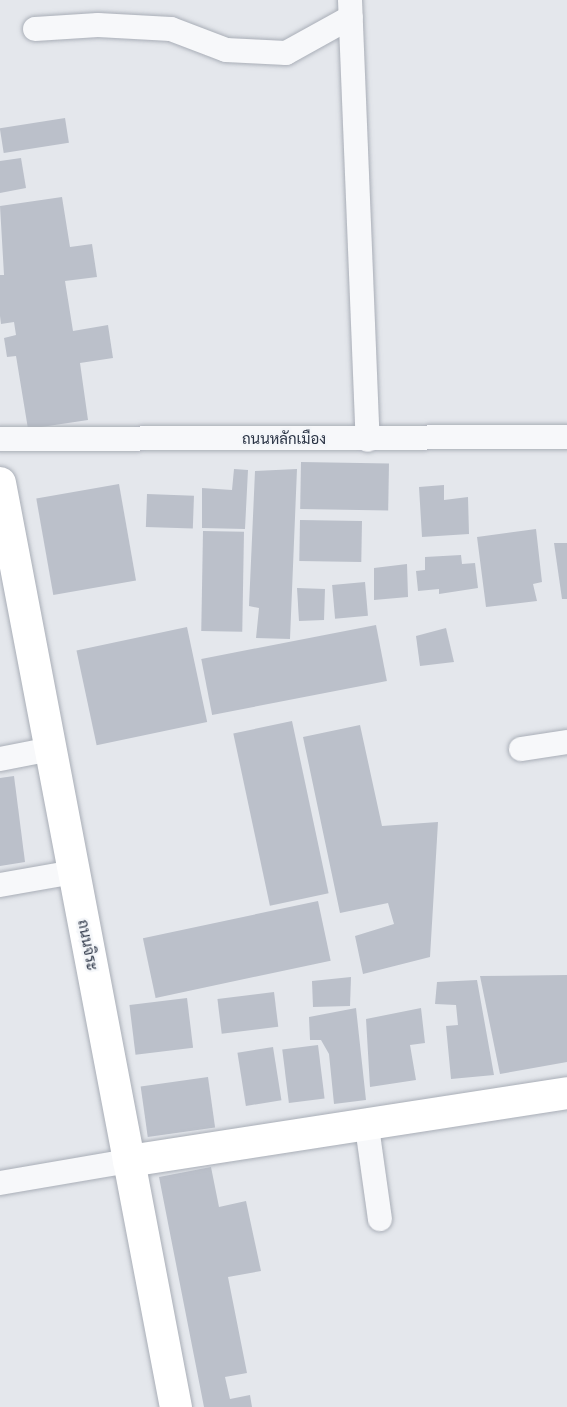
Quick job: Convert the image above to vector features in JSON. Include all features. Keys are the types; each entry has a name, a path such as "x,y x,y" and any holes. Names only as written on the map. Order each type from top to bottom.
{"main road":[{"name":"ถนนจิระ","path":"0,483 176,1407"},
{"path":"129,1161 368,1127 567,1093"}],"street":[{"path":"35,29 98,25 171,29 226,50 286,53 351,8"},
{"path":"351,8 368,440"},
{"name":"ถนนหลักเมือง","path":"0,439 368,440 567,437"},
{"path":"521,749 567,742"},
{"path":"0,759 51,749"},
{"path":"0,885 74,872"},
{"path":"368,1127 380,1219"},
{"path":"0,1183 129,1161"}],"building":[{"path":"65,118 69,143 4,153 0,128"},
{"path":"21,158 26,188 0,193 0,161"},
{"path":"62,197 70,247 92,244 97,277 65,281 73,331 108,325 113,358 80,363 88,420 28,429 16,356 7,357 4,338 16,335 14,322 1,324 0,275 4,275 0,206"},
{"path":"301,462 389,464 388,511 300,509"},
{"path":"234,469 248,470 245,529 202,528 202,488 232,490"},
{"path":"297,469 290,639 256,638 259,608 249,606 255,471"},
{"path":"119,484 136,581 53,595 36,499"},
{"path":"444,485 444,500 468,497 469,534 422,537 419,487"},
{"path":"147,494 194,496 193,529 146,527"},
{"path":"300,520 362,521 361,562 299,561"},
{"path":"536,529 542,582 533,584 537,601 486,607 477,537"},
{"path":"203,531 244,532 242,632 201,631"},
{"path":"554,543 567,543 567,599 562,599"},
{"path":"461,555 462,564 475,563 478,588 439,594 439,589 418,591 416,571 425,570 425,557"},
{"path":"407,564 408,597 374,600 374,568"},
{"path":"365,582 368,616 335,619 332,585"},
{"path":"297,588 325,589 324,620 299,621"},
{"path":"376,625 387,681 212,715 201,659"},
{"path":"187,627 207,722 97,745 76,650"},
{"path":"446,628 454,662 420,666 416,636"},
{"path":"292,721 329,893 270,906 233,733"},
{"path":"360,725 382,826 438,822 430,957 363,974 355,936 394,924 388,903 340,913 303,737"},
{"path":"14,776 25,862 0,866 0,778"},
{"path":"318,901 331,961 156,998 143,938"},
{"path":"567,975 567,1062 500,1074 480,976"},
{"path":"351,977 350,1006 313,1007 312,981"},
{"path":"477,980 494,1075 451,1079 446,1026 458,1025 456,1005 435,1004 437,982"},
{"path":"274,992 278,1027 222,1034 217,999"},
{"path":"187,998 193,1048 136,1055 129,1005"},
{"path":"356,1008 366,1100 334,1104 329,1054 321,1040 310,1040 309,1017"},
{"path":"421,1008 425,1043 410,1045 416,1080 370,1087 366,1019"},
{"path":"318,1045 325,1099 289,1103 282,1049"},
{"path":"273,1047 281,1100 246,1106 237,1053"},
{"path":"208,1077 215,1128 148,1137 141,1086"},
{"path":"211,1167 219,1207 246,1201 261,1271 228,1277 247,1373 225,1377 230,1399 250,1395 252,1407 204,1407 159,1177"}]}
